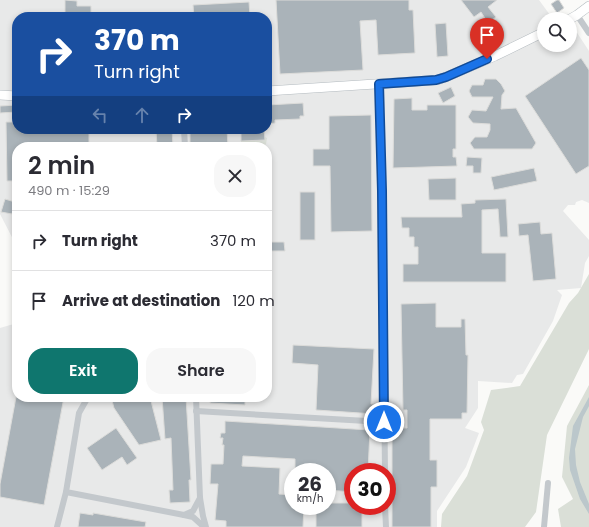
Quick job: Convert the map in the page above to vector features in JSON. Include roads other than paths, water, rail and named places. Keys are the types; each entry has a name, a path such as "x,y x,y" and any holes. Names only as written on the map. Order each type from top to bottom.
{"main road":[{"path":"577,15 589,6"},
{"path":"272,91 436,80 446,77 537,35"},
{"path":"0,95 12,96"}],"street":[{"path":"577,20 589,33"},
{"path":"379,84 382,191 385,463"},
{"path":"57,527 66,492 79,413 85,402"},
{"path":"196,402 200,498 205,527"},
{"path":"196,411 384,422"},
{"path":"544,527 548,483"},
{"path":"66,492 184,515 193,518 205,527"},
{"path":"184,515 193,511 200,498"},
{"path":"385,515 386,527"}]}
